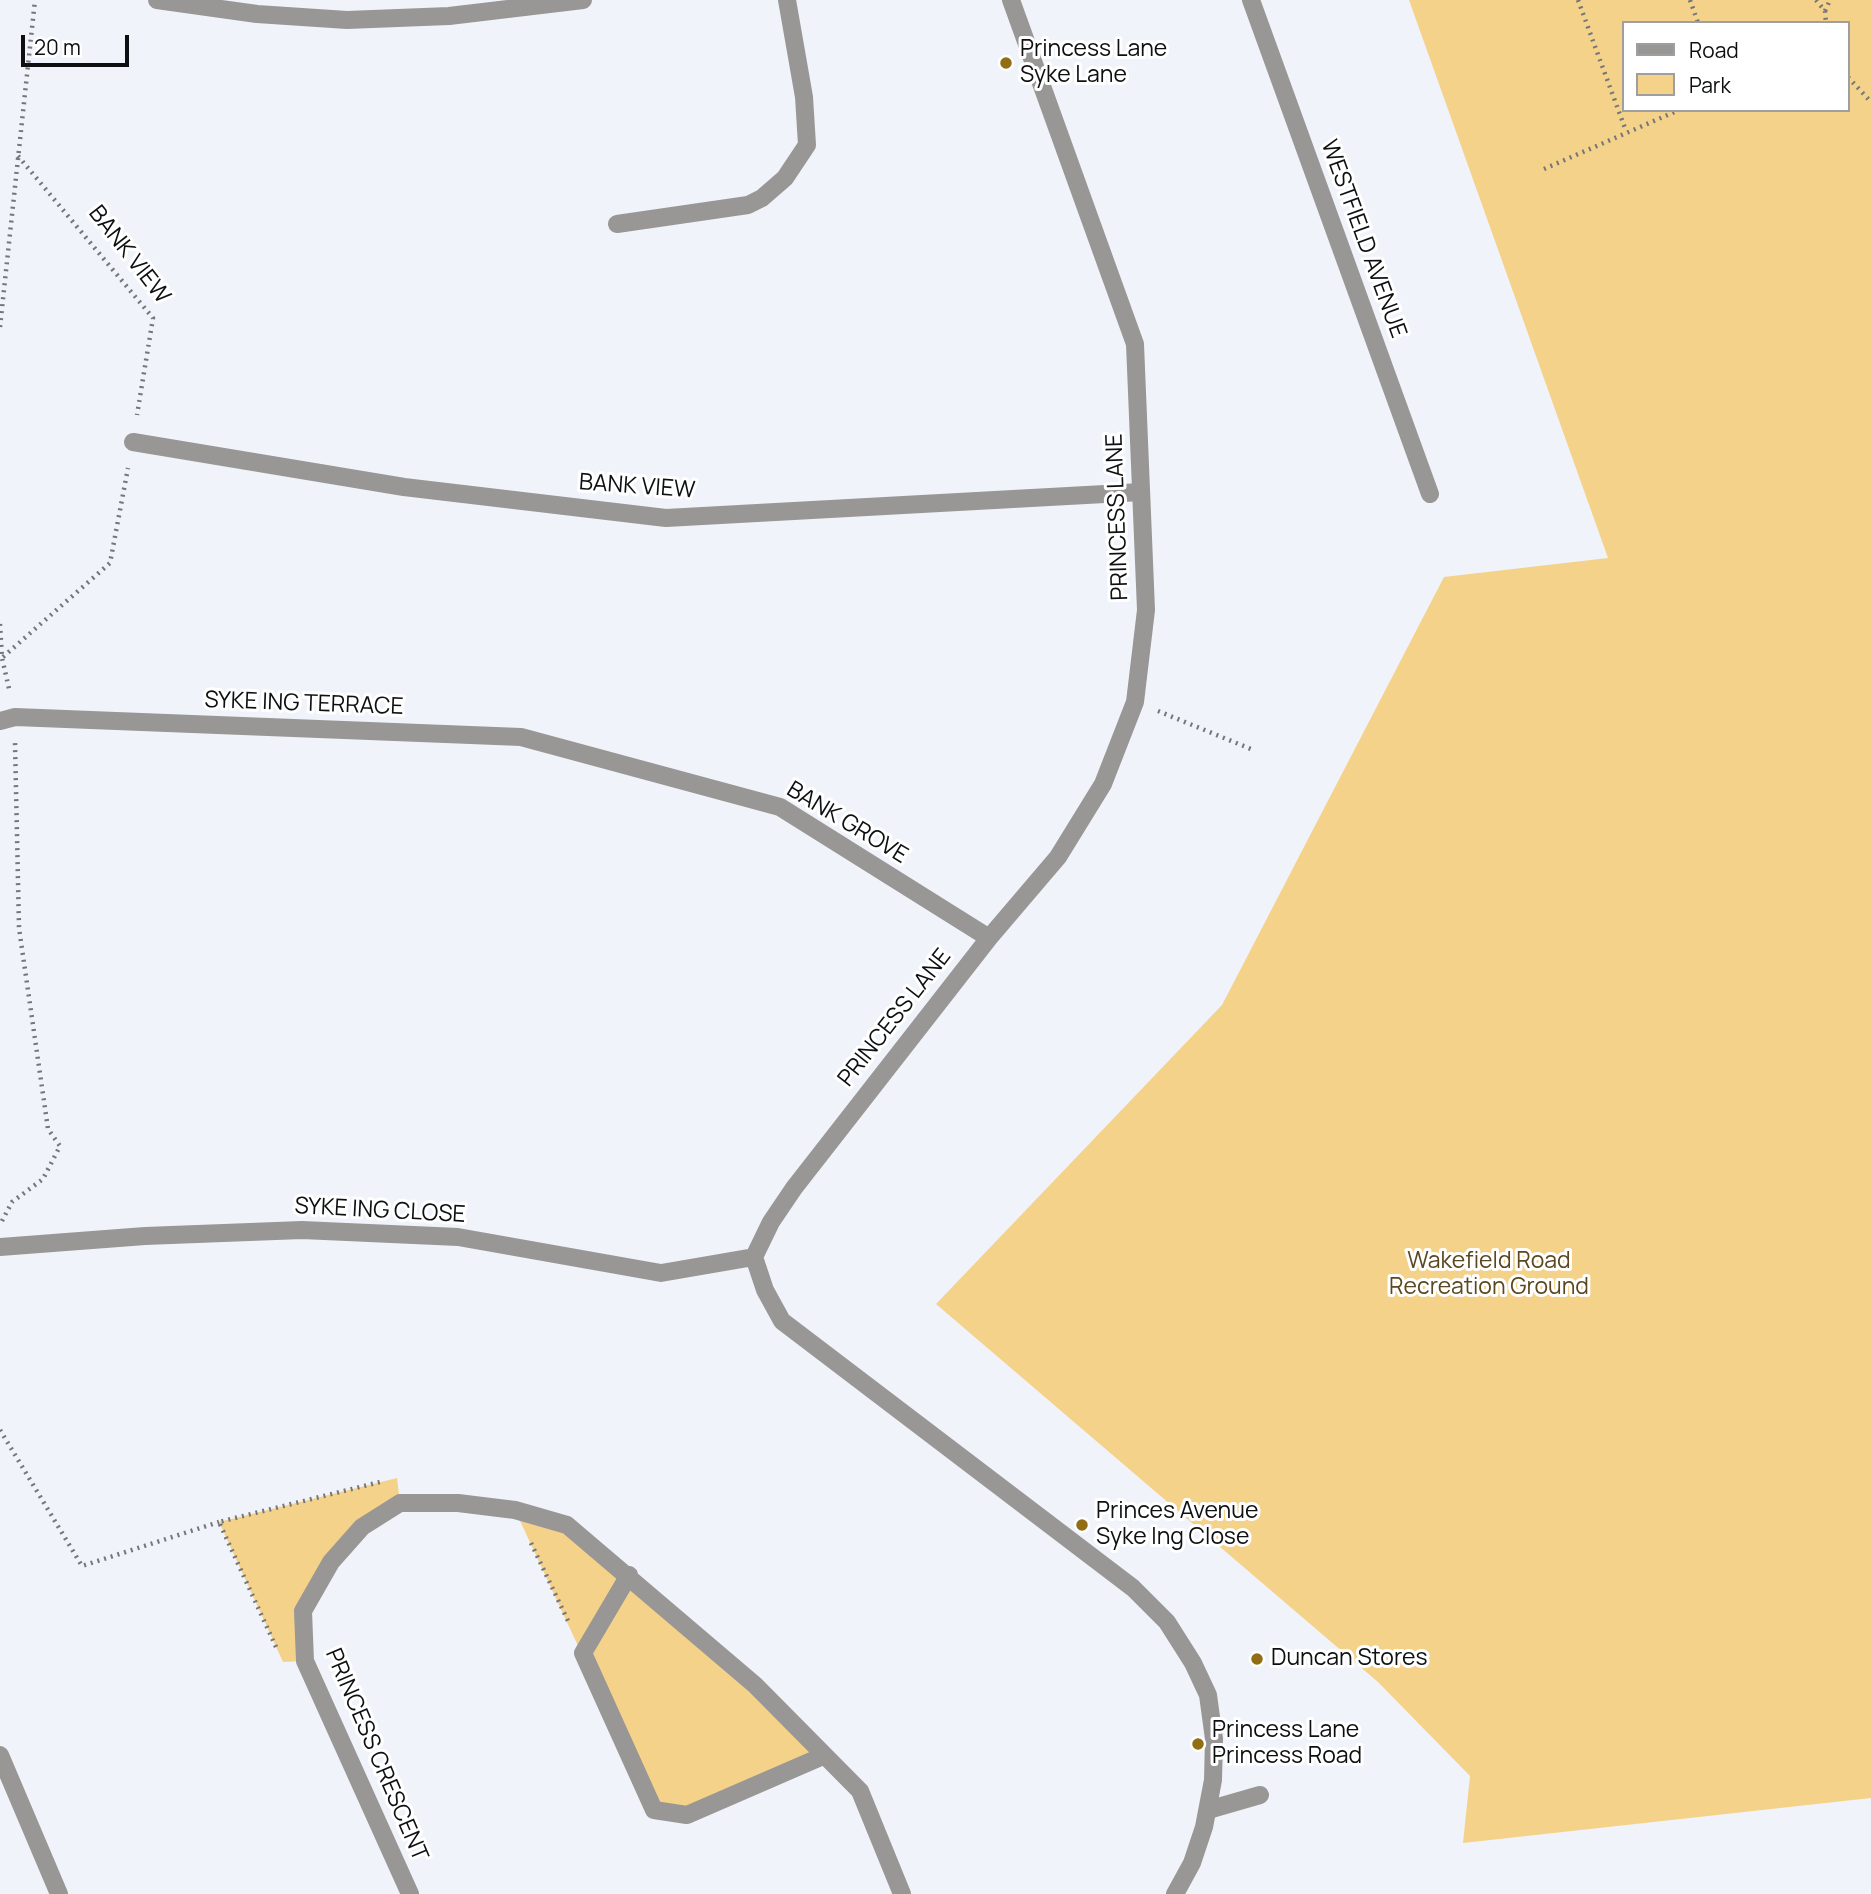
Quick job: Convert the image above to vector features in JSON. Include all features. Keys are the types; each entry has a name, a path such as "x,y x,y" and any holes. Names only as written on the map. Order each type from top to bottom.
{"street":[{"path":"157,0 256,7 348,20 450,16 575,1"},
{"path":"617,224 748,205 785,178 807,145 804,97 787,0"},
{"name":"PRINCESS LANE","path":"754,1258 771,1222 794,1188 989,938 1058,858 1103,785 1135,702 1146,610 1135,344 1011,0"},
{"name":"WESTFIELD AVENUE","path":"1251,0 1430,494"},
{"name":"BANK VIEW","path":"133,442 404,487 666,518 1142,492"},
{"name":"SYKE ING TERRACE","path":"7,719 521,737 588,756"},
{"name":"BANK GROVE","path":"588,756 779,807 989,938"},
{"name":"SYKE ING CLOSE","path":"0,1247 145,1236 302,1230 458,1237 660,1273 754,1258"},
{"path":"754,1258 765,1290 782,1321 1133,1588 1167,1622 1194,1663 1208,1695 1214,1739 1213,1780 1208,1810 1192,1863 1175,1894"},
{"path":"400,1503 458,1503 515,1510 567,1525 629,1575 755,1685 860,1791 902,1894"},
{"name":"PRINCESS CRESCENT","path":"400,1503 362,1527 331,1562 303,1611 305,1661 410,1894"},
{"path":"629,1575 583,1653 654,1810 687,1815 823,1756"},
{"path":"0,1755 55,1893"},
{"path":"1208,1810 1260,1795"}],"path":[{"path":"0,327 35,0"},
{"path":"1578,0 1626,131"},
{"path":"1690,0 1697,21"},
{"path":"1816,0 1825,11"},
{"path":"1826,21 1825,11 1830,0"},
{"path":"1850,79 1871,102"},
{"path":"1544,169 1674,112"},
{"name":"BANK VIEW","path":"2,658 110,563 153,318 19,156"},
{"path":"0,624 19,928 48,1129 60,1146 43,1179 12,1202 0,1224"},
{"path":"1135,702 1251,749"},
{"path":"0,1430 82,1566 219,1522 397,1478 400,1503"},
{"path":"515,1510 583,1653"},
{"path":"219,1522 283,1662 305,1661"}],"green space":[{"name":"Wakefield Road Recreation Ground","path":"1409,0 1871,0 1871,1798 1463,1843 1470,1776 1378,1682 936,1304 1222,1005 1444,577 1608,558"},
{"path":"397,1478 400,1503 362,1527 303,1610 305,1661 283,1662 219,1522"},
{"path":"515,1510 567,1525 823,1756 715,1804 654,1810"}],"place":[{"name":"Princess Lane Syke Lane","path":"1006,63"},
{"name":"Princes Avenue Syke Ing Close","path":"1082,1525"},
{"name":"Duncan Stores","path":"1257,1659"},
{"name":"Princess Lane Princess Road","path":"1198,1744"}]}
